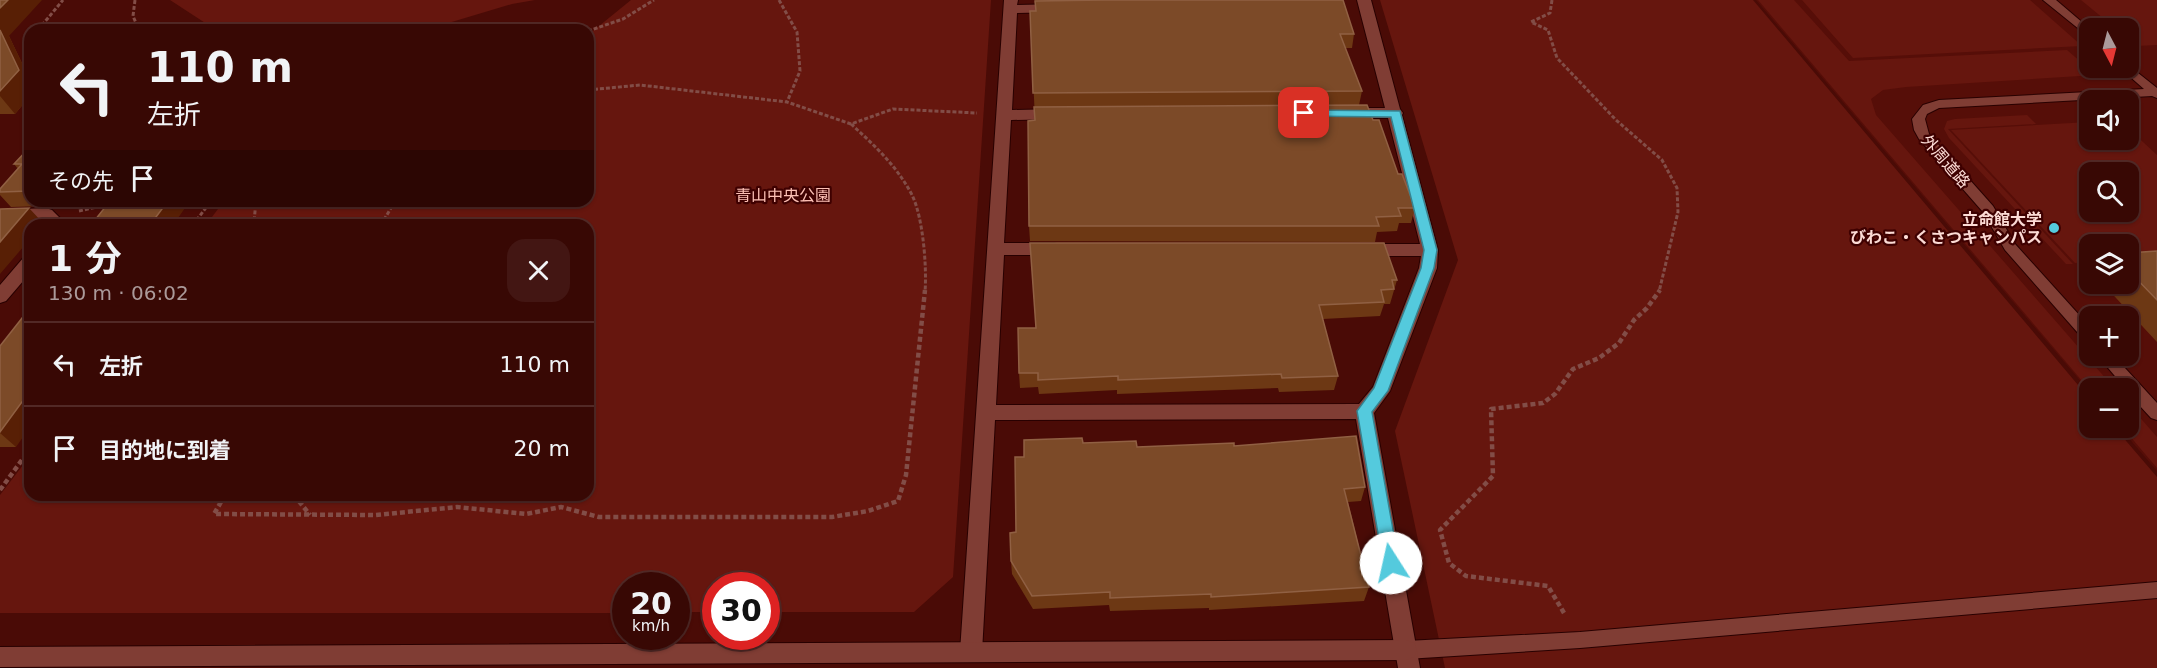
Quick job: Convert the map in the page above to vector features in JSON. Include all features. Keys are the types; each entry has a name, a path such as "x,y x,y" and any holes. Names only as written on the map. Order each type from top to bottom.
{"street":[{"path":"986,413 1364,411 1381,391 1428,268 1430,250 1396,113 1361,3"},
{"path":"971,652 1011,4 1070,8"},
{"path":"1336,113 1396,113"},
{"path":"1004,115 1076,114"},
{"path":"0,216 46,214 52,219"},
{"path":"996,249 1066,249"},
{"path":"1348,250 1430,250"},
{"path":"0,297 24,268"},
{"path":"0,657 856,661 971,652 1408,659 1364,411"}],"lane":[{"path":"2049,0 2079,26"},
{"path":"2138,78 2156,93"},
{"name":"外周道路","path":"2079,325 2010,247 1988,209 1924,136 1919,128 1918,115 1922,110 1939,104 2156,93"},
{"path":"2114,366 2157,414"},
{"path":"1408,659 1580,640 2157,590"}],"path":[{"path":"43,24 63,0"},
{"path":"135,0 133,16 136,24"},
{"path":"594,29 611,25 645,8 654,0"},
{"path":"779,0 797,32 800,71 787,102"},
{"path":"1552,0 1550,13 1531,21 1548,30 1557,58 1585,90 1662,160 1677,188 1678,212 1660,290 1647,308 1634,320 1619,343 1599,358 1574,369 1555,394 1543,403 1491,409 1493,476 1440,530 1449,562 1466,576 1548,586 1580,640"},
{"path":"222,501 214,514 376,515 457,507 526,514 561,507 599,517 832,517 868,511 898,501 906,475 927,267 913,196 884,154 851,124 787,102 640,86 594,90"},
{"path":"851,124 893,109 1004,115"},
{"path":"65,219 101,207"},
{"path":"0,490 24,457"},
{"path":"299,501 311,515"}],"shaded area":[{"name":"立命館大学 びわこ・くさつキャンパス","path":"1756,0 2157,0 2157,471 2129,438 2139,438 2139,378 2079,379"}],"green space":[{"path":"170,0 535,0 512,4 445,24 207,24"},
{"name":"青山中央公園","path":"631,0 991,0 953,577 914,612 780,612 780,572 702,572 702,612 690,612 690,572 612,572 612,613 0,613 0,495 24,464 24,501 594,501 594,219 210,219 220,207 594,207 594,30"},
{"path":"1380,0 1753,0 2079,386 2079,438 2124,438 2157,477 2157,668 1445,668 1395,431 1458,260"},
{"path":"1758,0 1794,0 1849,61 2067,50 2079,60 2079,76 1906,87 1883,90 1871,99 1876,115 2079,348 2079,366 2095,366 2105,378 2080,378"},
{"path":"1802,0 2030,0 2079,43 2079,46 1853,58"},
{"path":"2081,0 2157,0 2157,45 2139,46 2139,18 2103,18"},
{"path":"2027,115 2036,124 1948,129 2073,264 2066,264 1949,138 1944,129 1947,121 1955,119"},
{"path":"2079,123 2079,150 2139,150 2139,138 2157,155 2157,258 2139,259 2139,234 2079,234 2079,263 2075,263 1951,130"},
{"path":"2139,416 2157,437 2157,468 2132,438 2139,438"}],"building":[{"path":"0,0 8,0 0,8"},
{"path":"1343,0 1354,34 1340,34 1362,91 1033,93 1030,11 1036,11 1035,1"},
{"path":"0,30 19,70 0,91"},
{"path":"1367,105 1373,120 1379,120 1398,174 1402,174 1415,208 1398,208 1401,216 1376,217 1379,226 1029,226 1028,121 1035,120 1034,107"},
{"path":"24,153 24,191 0,192 0,189 22,164 14,164"},
{"path":"105,207 164,207 154,219 96,219"},
{"path":"29,208 0,242 0,209"},
{"path":"1030,243 1384,243 1397,280 1392,280 1394,289 1381,290 1384,302 1319,305 1338,376 1282,378 1281,374 1118,380 1118,376 1038,380 1038,373 1019,373 1018,328 1036,328"},
{"path":"2157,251 2157,300 2139,281 2139,252"},
{"path":"24,316 24,399 0,432 0,346"},
{"path":"1356,436 1365,487 1344,489 1369,587 1211,597 1211,594 1110,598 1110,592 1032,596 1011,561 1010,533 1016,532 1015,457 1024,457 1024,440 1082,438 1083,443 1136,441 1137,447 1234,443 1234,446"}],"place":[{"name":"立命館大学 びわこ・くさつキャンパス","path":"2054,228"}],"route":[{"path":"1304,113 1396,113 1430,250 1428,268 1381,391 1364,411 1391,563"}]}
